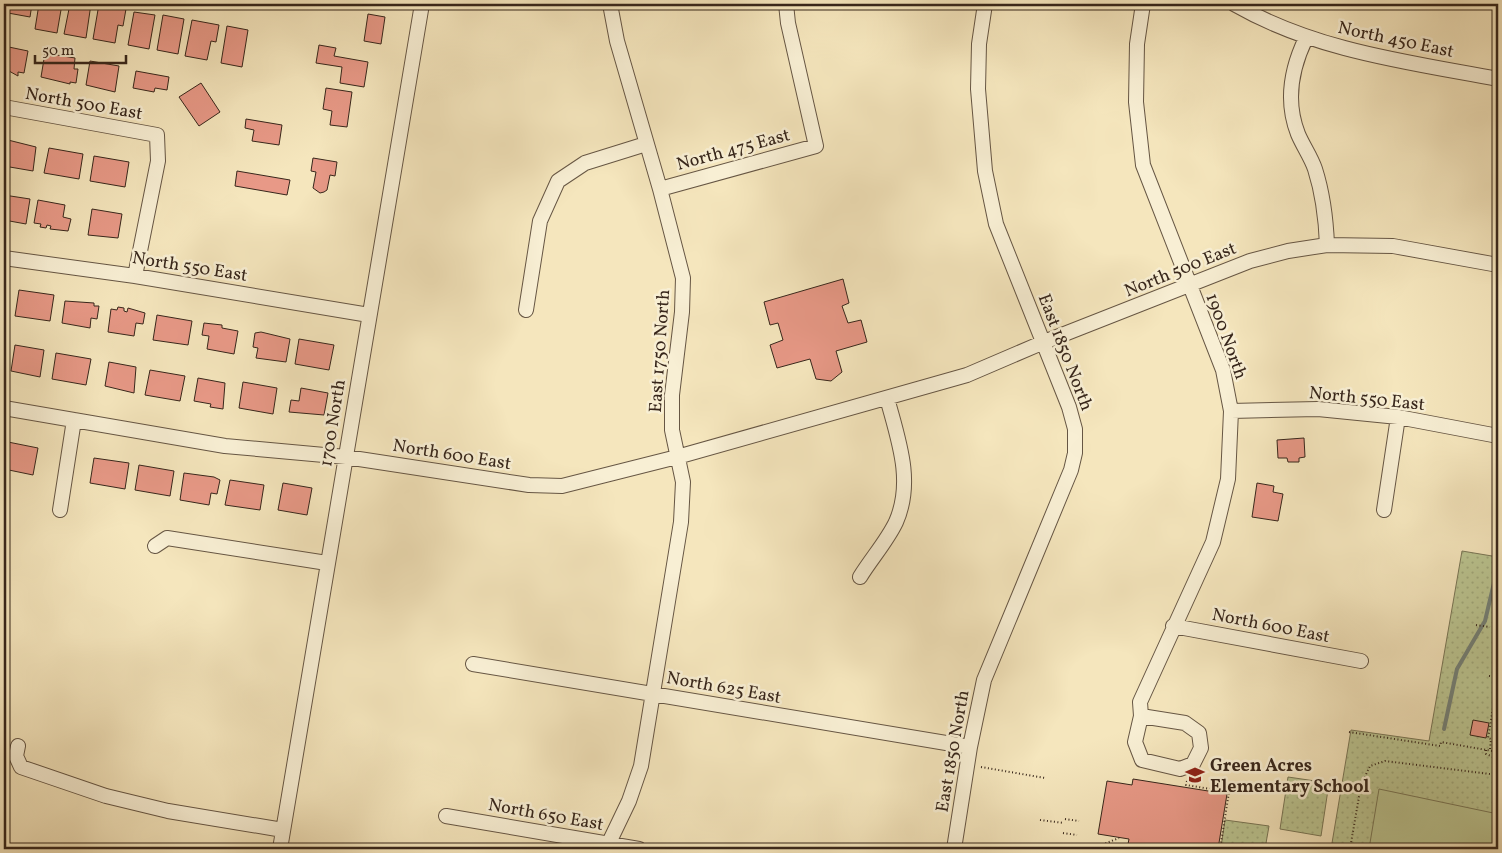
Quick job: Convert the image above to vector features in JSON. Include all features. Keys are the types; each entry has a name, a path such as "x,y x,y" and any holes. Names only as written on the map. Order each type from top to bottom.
{"street":[{"name":"1700 North","path":"280,849 422,4"},
{"name":"East 1750 North","path":"607,846 629,801 642,766 681,522 683,482 672,430 672,395 682,312 683,278 660,189 617,42 610,4"},
{"name":"North 475 East","path":"660,189 816,146 788,23 786,4"},
{"name":"East 1850 North","path":"954,849 970,747 984,680 1062,496 1075,453 1075,429 1069,407 996,224 985,171 978,88 979,44 986,4"},
{"name":"1900 North","path":"1141,716 1140,702 1212,542 1228,479 1232,411 1223,370 1188,286 1143,165 1136,102 1138,44 1143,4"},
{"name":"North 450 East","path":"1234,4 1306,38 1354,52 1498,79"},
{"path":"1306,38 1294,64 1291,92 1292,115 1298,135 1314,167 1322,193 1328,245"},
{"name":"North 500 East","path":"4,107 157,135 158,162 135,276"},
{"path":"526,310 540,221 558,181 585,162 646,144"},
{"name":"North 500 East","path":"887,398 967,375 1044,342 1250,261 1288,251 1328,245 1393,246 1498,265"},
{"name":"North 550 East","path":"4,258 135,276 369,316"},
{"path":"860,576 896,523 904,496 904,462 887,398"},
{"name":"North 600 East","path":"4,408 225,446 346,456 529,485 562,486 677,457 887,398"},
{"name":"North 550 East","path":"1232,411 1318,409 1398,417 1498,436"},
{"path":"1384,510 1398,417"},
{"path":"60,510 74,420"},
{"path":"155,546 167,538 327,563"},
{"name":"North 600 East","path":"1173,626 1361,661"},
{"name":"North 625 East","path":"473,664 970,747"},
{"path":"1141,716 1185,723 1199,733 1201,748 1193,764 1180,769 1142,760 1135,742 1141,716"},
{"path":"18,746 16,756 21,767 106,796 168,811 283,830"},
{"name":"North 650 East","path":"446,816 607,846 639,849"}],"path":[{"path":"1476,625 1490,627"},
{"path":"1489,676 1498,678 1488,738 1491,739 1490,750"},
{"path":"1349,732 1440,746 1440,742 1498,752"},
{"path":"1486,750 1486,754 1498,759"},
{"path":"1350,849 1361,785 1370,766 1385,761 1498,775"},
{"path":"980,767 1045,778"},
{"path":"1188,774 1186,785 1228,792 1220,849"},
{"path":"1065,819 1079,821"},
{"path":"1040,820 1064,823"},
{"path":"1063,833 1077,835"},
{"path":"1099,846 1119,838"}],"green space":[{"path":"1462,551 1498,557 1498,849 1331,849 1351,730 1429,741"},
{"path":"1288,777 1329,783 1321,836 1280,829"},
{"path":"1379,789 1498,814 1498,849 1369,849"},
{"path":"1225,820 1269,826 1265,849 1221,847"}],"building":[{"path":"10,4 32,4 30,17 8,13"},
{"path":"39,4 62,4 57,33 35,29"},
{"path":"70,4 91,4 86,38 64,34"},
{"path":"99,4 126,9 123,26 118,25 115,43 93,39"},
{"path":"134,12 155,15 149,49 128,45"},
{"path":"368,14 385,17 381,44 364,41"},
{"path":"163,15 184,19 178,54 157,50"},
{"path":"192,20 219,25 216,42 211,41 207,60 185,56"},
{"path":"227,26 248,30 242,67 221,63"},
{"path":"319,45 336,48 334,56 368,62 364,87 340,83 342,67 316,63"},
{"path":"4,46 28,51 24,73 18,72 18,76 9,71 8,74 4,73"},
{"path":"45,53 75,58 74,69 78,69 76,83 70,82 70,84 41,77"},
{"path":"90,61 119,66 115,92 86,85"},
{"path":"136,71 169,77 167,90 155,88 154,92 133,88"},
{"path":"201,83 220,112 199,126 179,97"},
{"path":"326,88 352,92 347,127 330,125 332,111 323,109"},
{"path":"246,119 282,125 279,145 252,141 254,130 245,128"},
{"path":"8,140 36,147 33,171 4,166"},
{"path":"49,148 83,154 79,179 44,173"},
{"path":"94,156 129,162 125,187 90,181"},
{"path":"313,158 337,162 335,176 330,175 327,190 324,192 320,193 313,188 316,172 311,171"},
{"path":"237,171 290,180 287,195 235,186"},
{"path":"4,195 30,199 26,224 4,220"},
{"path":"38,200 65,205 63,217 71,219 68,231 50,229 51,226 47,225 46,228 40,227 41,224 34,223"},
{"path":"92,209 122,214 118,238 88,235"},
{"path":"843,279 849,303 842,306 848,323 861,320 867,342 836,351 842,372 831,381 816,379 810,359 777,368 770,345 783,340 778,323 770,325 764,302"},
{"path":"19,290 54,295 50,321 15,316"},
{"path":"4,295 9,295 6,310 4,310"},
{"path":"65,301 94,303 94,306 99,306 97,319 91,318 90,328 62,323"},
{"path":"118,307 124,308 124,311 127,312 128,308 145,313 143,324 136,323 134,336 108,332 111,309 117,310"},
{"path":"157,315 192,321 188,345 153,340"},
{"path":"204,323 222,325 222,328 238,331 234,354 207,349 209,336 202,335"},
{"path":"261,332 290,339 286,362 256,358 258,348 253,347 255,333"},
{"path":"299,339 334,345 329,370 295,364"},
{"path":"15,345 44,350 40,377 11,371"},
{"path":"56,353 91,359 86,385 52,379"},
{"path":"109,362 136,367 134,393 105,386"},
{"path":"150,370 185,376 180,401 145,395"},
{"path":"198,378 225,383 223,409 210,407 211,404 194,401"},
{"path":"243,382 277,388 273,414 239,408"},
{"path":"301,388 328,393 324,415 289,412 291,400 299,401"},
{"path":"1304,438 1305,457 1299,458 1299,462 1288,462 1287,458 1278,458 1277,440"},
{"path":"8,442 38,448 33,475 4,469"},
{"path":"94,458 129,463 125,489 90,483"},
{"path":"139,465 174,471 170,496 135,490"},
{"path":"184,473 214,477 220,480 217,494 211,493 209,505 180,500"},
{"path":"230,480 264,485 260,510 225,505"},
{"path":"283,483 312,488 307,515 278,510"},
{"path":"1257,483 1274,486 1273,492 1283,494 1278,521 1252,517"},
{"path":"1473,720 1489,723 1486,738 1470,735"},
{"name":"Green Acres Elementary School","path":"1133,779 1227,794 1218,849 1127,849 1129,839 1098,834 1107,781 1132,785"}],"waterway":[{"path":"1444,729 1457,669 1485,621 1498,566"}],"place":[{"name":"Green Acres Elementary School","path":"1195,775"}]}
